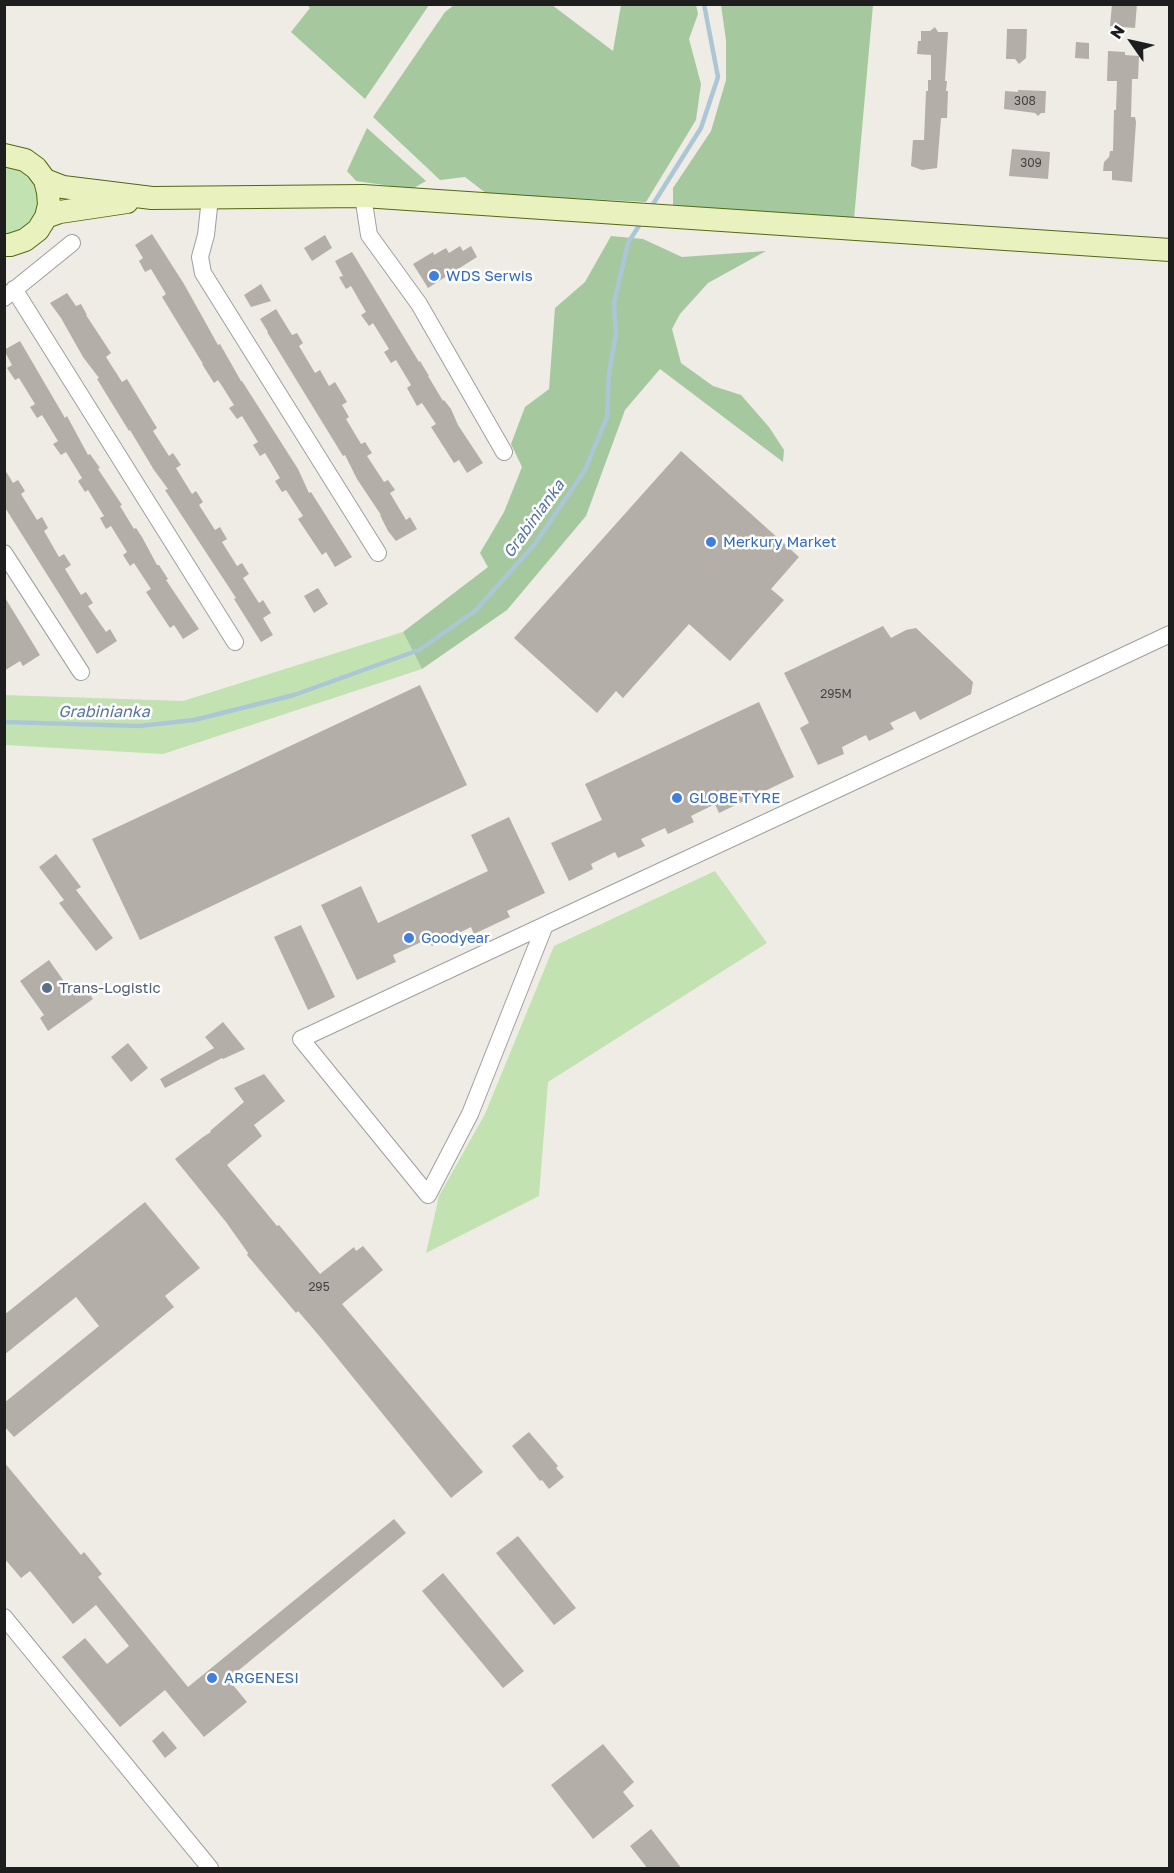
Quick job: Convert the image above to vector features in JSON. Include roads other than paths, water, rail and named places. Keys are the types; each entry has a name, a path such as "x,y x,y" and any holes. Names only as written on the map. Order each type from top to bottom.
{"street":[{"path":"4,245 25,240 38,230 46,217 49,205 45,180 36,168 7,152"},
{"path":"45,180 63,186 152,198 363,196 1170,250"},
{"path":"363,196 369,235 419,304 504,452"},
{"path":"46,217 60,212 152,198"},
{"path":"210,198 206,235 200,257 203,273 378,553"},
{"path":"72,243 9,293 235,642"},
{"path":"4,553 81,672"},
{"path":"545,925 470,1114 429,1195 301,1039 545,925 1170,634"},
{"path":"4,1617 210,1869"}],"waterway":[{"name":"Grabinianka","path":"650,209 701,128 718,77 704,4"},
{"name":"Grabinianka","path":"4,722 139,726 194,720 294,695 419,650 475,611 535,544 585,470 607,417 609,373 616,334 614,303 628,243 642,221"}],"place":[{"name":"WDS Serwis","path":"434,276"},
{"name":"Merkury Market","path":"711,542"},
{"name":"GLOBE TYRE","path":"677,798"},
{"name":"Goodyear","path":"409,938"},
{"name":"Trans-Logistic","path":"47,988"},
{"name":"ARGENESI","path":"212,1678"}]}
